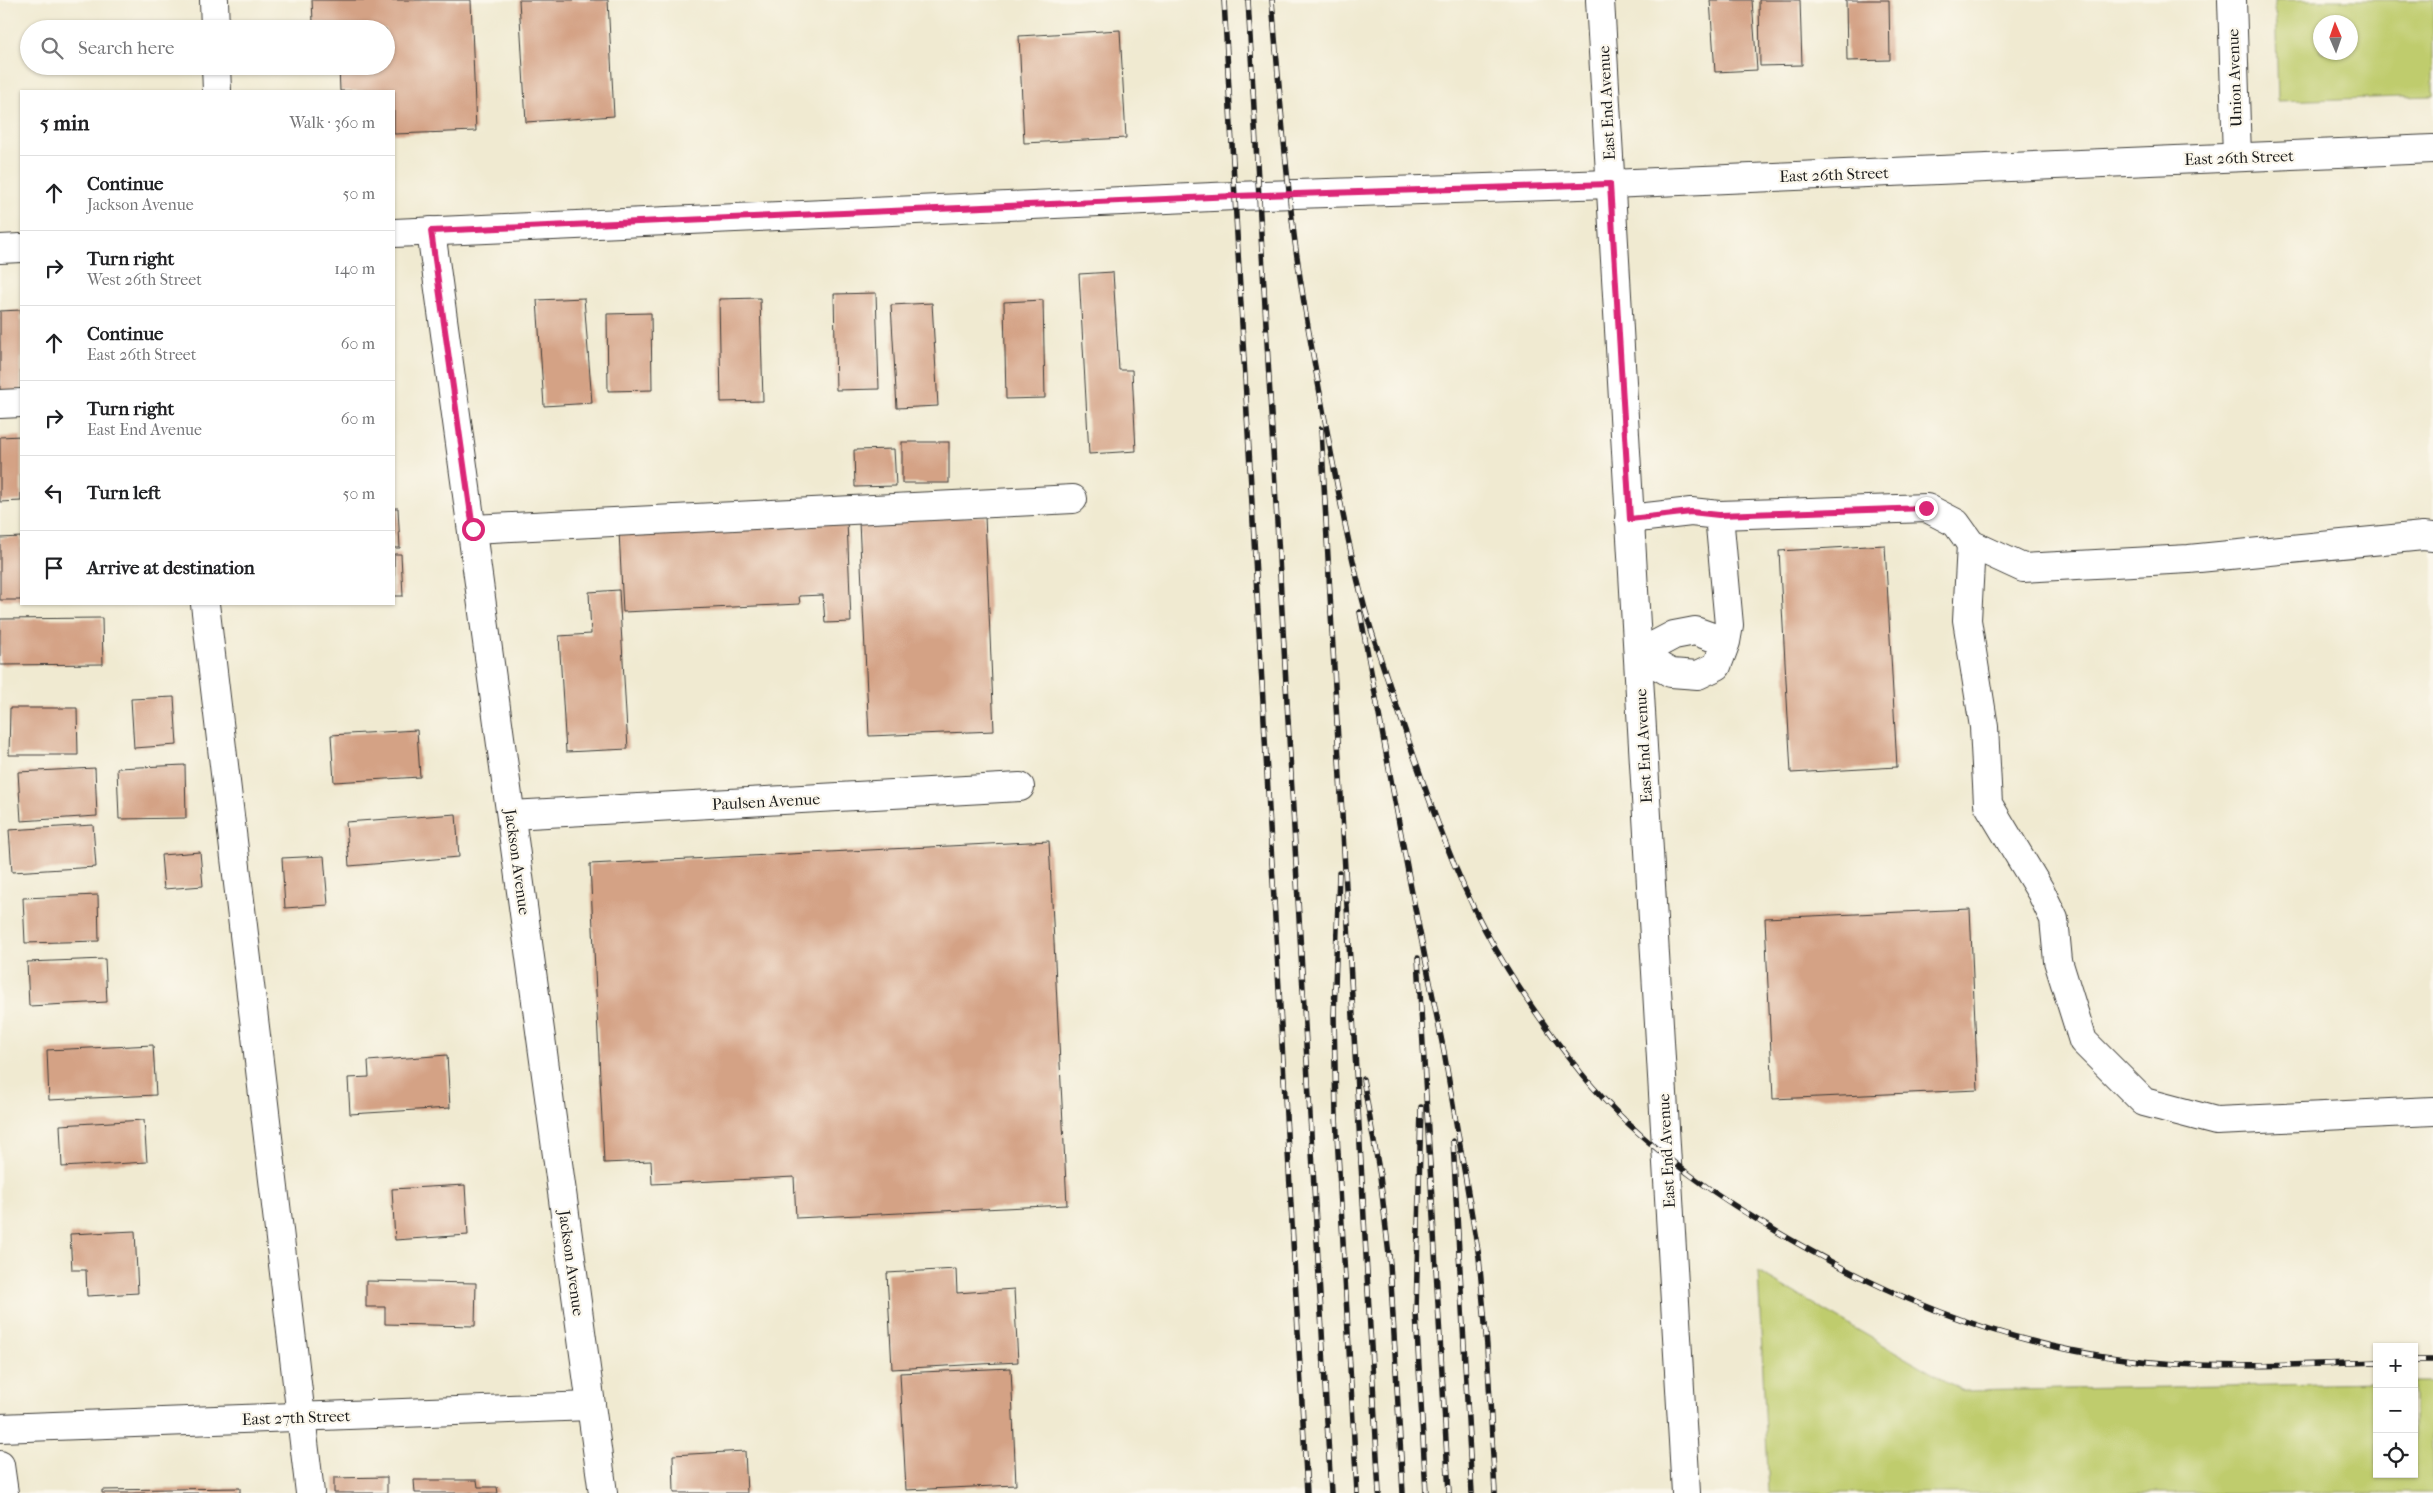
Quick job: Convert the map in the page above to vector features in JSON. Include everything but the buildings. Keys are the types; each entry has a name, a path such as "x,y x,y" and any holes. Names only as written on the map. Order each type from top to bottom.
{"street":[{"path":"214,0 215,20"},
{"name":"East End Avenue","path":"1600,0 1686,1493"},
{"name":"Union Avenue","path":"2232,0 2236,157"},
{"path":"216,75 217,90"},
{"name":"East 26th Street","path":"395,232 1235,196 1610,184 2433,149"},
{"name":"Jackson Avenue","path":"431,231 512,815 592,1406 602,1493"},
{"path":"0,249 20,248"},
{"path":"0,404 20,403"},
{"path":"473,529 1073,499"},
{"path":"1630,519 1691,512 1719,515 1926,508 1956,524 1971,544 2023,568 2189,559 2423,536 2433,537"},
{"path":"1638,654 1671,673 1698,675 1717,666 1726,642 1729,625 1719,515"},
{"path":"1971,544 1968,620 1984,727 1988,804 2041,892 2054,920 2058,961 2083,1042 2144,1102 2216,1121 2433,1112"},
{"path":"205,605 310,1493"},
{"path":"1638,654 1674,635 1695,631 1726,642"},
{"name":"Paulsen Avenue","path":"512,815 1020,787"},
{"name":"East 27th Street","path":"0,1428 592,1406"},
{"path":"0,1465 4,1493"}],"green space":[{"path":"2275,0 2433,0 2433,96 2278,101"},
{"path":"1758,1272 1963,1391 2373,1383 2373,1478 2418,1478 2418,1382 2433,1382 2433,1493 1769,1493"}],"railway":[{"path":"1224,0 1307,1493"},
{"path":"1248,0 1331,1493"},
{"path":"1272,0 1286,167 1301,281 1340,498 1365,609 1432,808 1473,906 1495,949 1518,985 1581,1073 1631,1126 1687,1173 1717,1194 1780,1233 1848,1271 1885,1289 1963,1320 2042,1344 2124,1359 2219,1366 2373,1362"},
{"path":"1321,429 1379,1493"},
{"path":"1360,612 1411,888 1444,1052 1479,1257 1487,1346 1495,1493"},
{"path":"1339,873 1334,1015 1336,1116 1357,1493"},
{"path":"1418,958 1449,1493"},
{"path":"1363,1079 1380,1176 1390,1264 1403,1493"},
{"path":"1421,1107 1416,1313 1426,1493"},
{"path":"1453,1141 1472,1493"},
{"path":"2418,1360 2433,1360"}],"route":[{"path":"473,529 431,231 1235,196 1610,184 1630,519 1691,512 1719,515 1926,508"}]}
